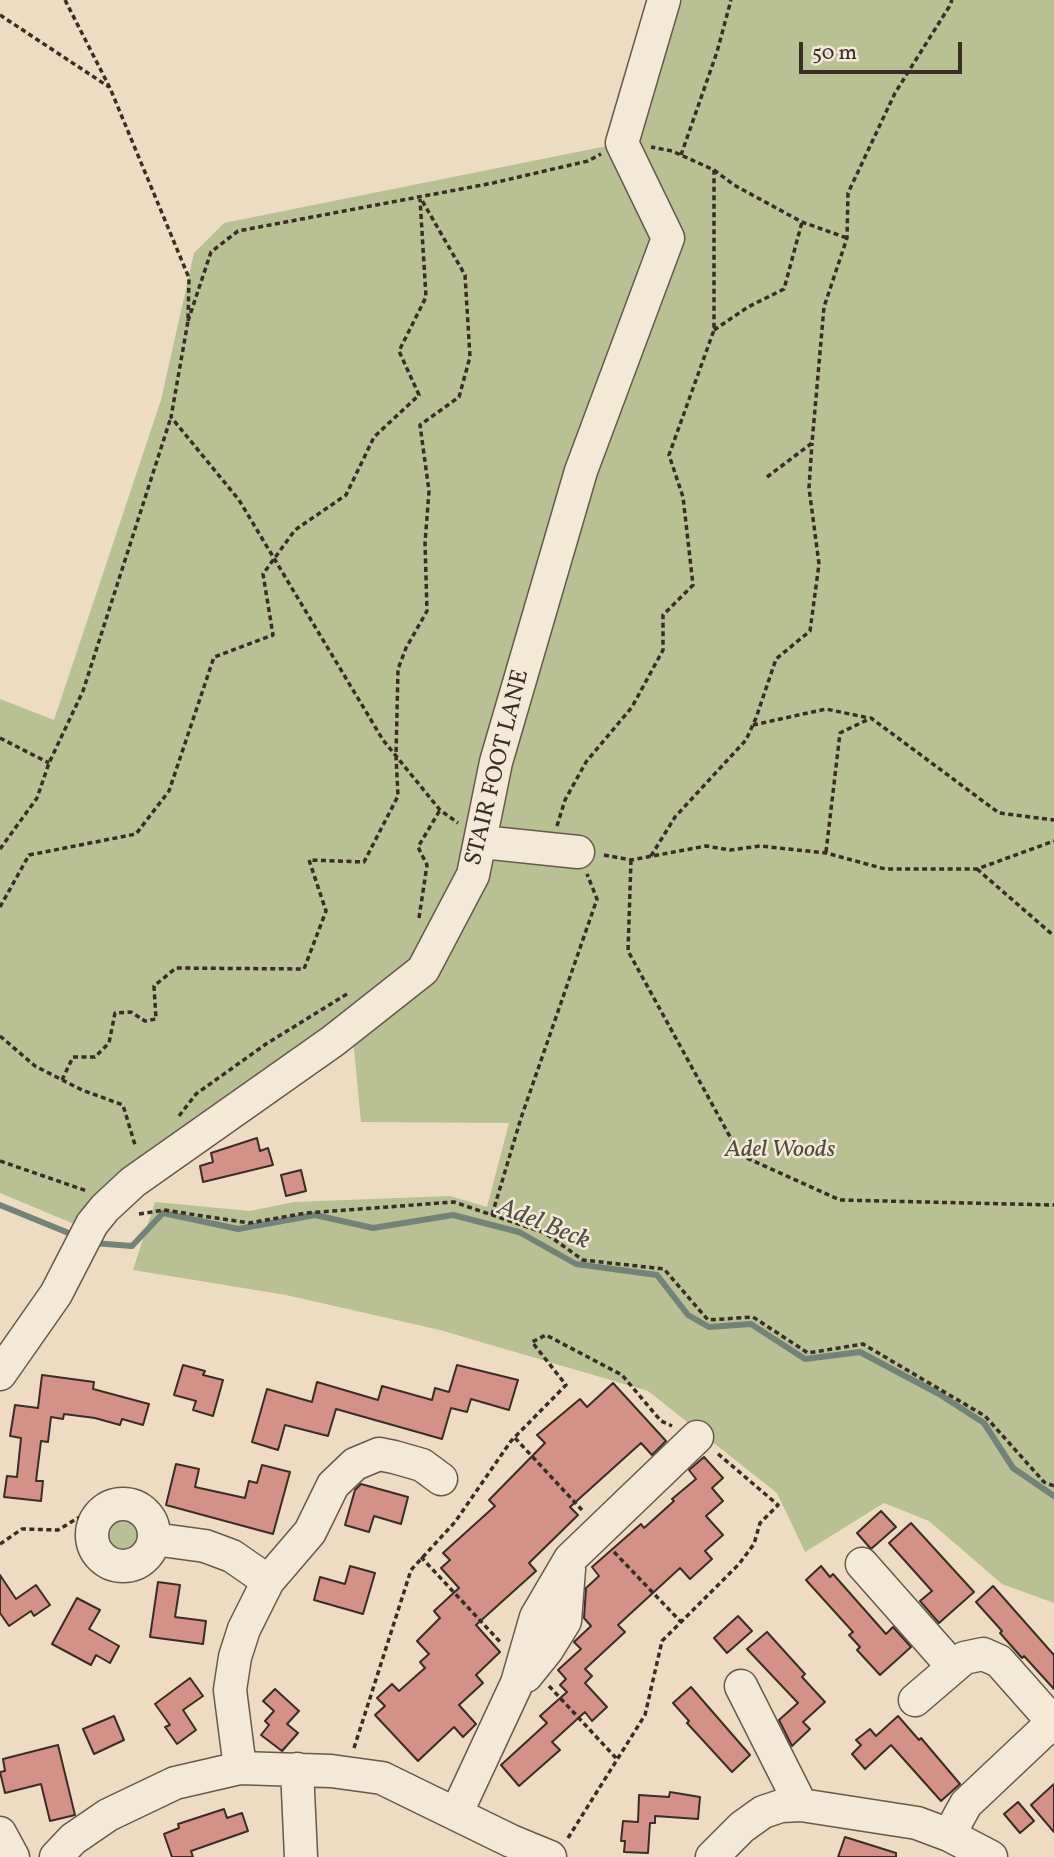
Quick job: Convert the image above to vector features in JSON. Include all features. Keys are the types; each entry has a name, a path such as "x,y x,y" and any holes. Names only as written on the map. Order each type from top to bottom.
{"street":[{"path":"622,143 664,0"},
{"name":"STAIR FOOT LANE","path":"0,1374 56,1294 99,1216 132,1182 333,1041 422,970 474,875 496,762 581,471 668,238 622,143"},
{"path":"482,842 564,850"},
{"path":"456,1814 524,1673 536,1617 570,1559 697,1437"},
{"path":"240,1768 230,1690 235,1657 244,1629 268,1581 310,1532 332,1485 355,1464 379,1454 422,1465 441,1479"},
{"path":"113,1506 134,1506 150,1519 154,1539 152,1549 138,1563 117,1566 100,1556 94,1548 93,1527 97,1518 104,1510 113,1506"},
{"path":"154,1539 205,1546 232,1556 268,1581"},
{"path":"862,1564 954,1667"},
{"path":"915,1700 964,1658 983,1654 999,1661 1053,1722 966,1804 949,1835"},
{"path":"741,1686 801,1805"},
{"path":"56,1857 73,1839 108,1815 175,1783 240,1768 297,1769 382,1778 456,1814 557,1852"},
{"path":"297,1769 301,1857"},
{"path":"712,1857 763,1812 781,1806 801,1805 917,1823 949,1835 991,1857"},
{"path":"0,1833 13,1857"}],"path":[{"path":"65,0 110,88 189,278 188,321"},
{"path":"681,155 717,52 731,0"},
{"path":"650,856 675,817 746,740 776,659 810,631 819,564 809,488 812,443 824,307 847,238 848,192 895,93 952,0"},
{"path":"0,15 110,88"},
{"path":"0,849 37,798 49,763 83,691 171,417 188,321 211,253 237,231 493,183 588,161 622,143 656,147 681,155 714,170 734,185 802,222 847,238"},
{"path":"492,1216 521,1118 597,899 564,850 565,800 586,762 632,707 663,650 663,615 693,585 683,497 669,455 714,330 714,170"},
{"path":"0,908 29,855 136,834 169,791 214,657 274,635 263,574 295,530 346,495 374,437 419,395 399,351 426,297 420,197"},
{"path":"62,1080 73,1057 95,1057 109,1043 115,1013 131,1012 145,1021 156,1019 154,986 176,968 304,969 326,911 309,860 364,862 398,796 398,669 405,648 427,611 425,543 429,491 420,425 459,397 470,357 465,275 420,197"},
{"path":"714,330 748,307 784,289 802,222"},
{"path":"171,417 239,500 383,740 440,810 482,842"},
{"path":"767,477 812,443"},
{"path":"753,725 826,709 871,718 999,813 1054,820"},
{"path":"826,853 840,733 871,718"},
{"path":"0,738 49,763"},
{"path":"417,927 427,865 418,847 440,810"},
{"path":"564,850 631,860 705,846 730,850 760,846 826,853 884,869 977,869 1054,841"},
{"path":"631,860 628,951 740,1155 840,1200 1054,1205"},
{"path":"977,869 1054,936"},
{"path":"179,1116 196,1094 266,1044 358,988"},
{"path":"0,1036 35,1066 82,1090 123,1105 135,1146 132,1182"},
{"path":"0,1161 91,1192 99,1216 124,1220 143,1212 164,1210 249,1223 306,1213 454,1202 545,1233 583,1260 664,1269 708,1321 754,1317 808,1353 863,1344 985,1416 1044,1482 1054,1486"},
{"path":"346,1773 411,1570 455,1522 514,1438 566,1385 532,1342 546,1335 622,1375 661,1421 697,1437 778,1505 760,1523 754,1544 739,1564 662,1641 645,1715 557,1852"},
{"path":"514,1438 681,1622"},
{"path":"0,1544 22,1529 58,1530 78,1518 97,1518"},
{"path":"421,1558 524,1673 616,1758"}],"green space":[{"name":"Adel Woods","path":"664,0 1054,0 1054,1603 1002,1584 929,1521 884,1503 805,1552 777,1493 648,1391 440,1330 286,1295 133,1270 155,1202 250,1211 294,1202 450,1196 487,1207 509,1123 361,1122 351,1018 79,1226 0,1193 0,699 54,720 161,400 194,253 224,223 622,143"},
{"path":"123,1516 131,1517 137,1522 142,1528 142,1544 137,1550 131,1555 123,1556 115,1555 109,1550 104,1544 103,1536 104,1528 109,1522 115,1517"}],"building":[{"path":"257,1138 260,1151 268,1148 273,1165 203,1182 200,1166 213,1162 211,1153"},
{"path":"301,1170 306,1191 286,1196 281,1175"},
{"path":"183,1365 205,1371 203,1375 223,1380 213,1416 193,1410 196,1401 174,1395"},
{"path":"457,1365 518,1380 509,1410 471,1399 467,1412 451,1408 442,1439 336,1409 328,1436 285,1425 278,1450 252,1442 267,1389 312,1402 317,1382 378,1400 382,1386 432,1400 435,1388 449,1392"},
{"path":"42,1375 94,1382 93,1389 149,1404 143,1425 122,1419 120,1425 64,1414 63,1419 51,1417 48,1442 41,1441 36,1481 43,1481 41,1501 4,1497 7,1476 17,1477 21,1438 10,1436 15,1405 38,1408"},
{"path":"613,1383 666,1441 652,1455 641,1443 570,1507 578,1515 529,1563 536,1571 476,1625 500,1652 476,1675 483,1683 459,1705 476,1724 463,1737 454,1727 418,1761 375,1715 385,1706 377,1698 392,1684 399,1691 425,1668 420,1662 429,1654 417,1641 440,1618 434,1611 459,1588 441,1568 450,1560 443,1553 495,1506 489,1500 545,1443 537,1435 580,1399 587,1407"},
{"path":"704,1457 723,1478 712,1488 723,1501 706,1516 723,1535 705,1551 712,1559 690,1579 680,1568 618,1625 625,1632 585,1669 592,1676 585,1683 607,1707 592,1721 585,1712 552,1742 560,1750 519,1786 501,1765 547,1723 540,1716 567,1692 560,1685 566,1679 558,1670 581,1649 574,1642 591,1626 584,1618 586,1588 599,1576 592,1567 641,1524 644,1528 674,1501 672,1499 696,1479 689,1470"},
{"path":"176,1464 199,1469 195,1487 245,1498 249,1481 257,1483 262,1465 290,1472 273,1534 166,1505"},
{"path":"361,1484 408,1497 401,1524 374,1516 369,1532 345,1525 355,1490"},
{"path":"881,1511 896,1527 871,1549 857,1533"},
{"path":"911,1523 974,1592 939,1623 920,1601 932,1591 889,1543"},
{"path":"350,1566 375,1573 363,1614 314,1600 320,1577 345,1584"},
{"path":"821,1566 830,1577 833,1574 886,1634 893,1627 911,1647 880,1675 857,1650 860,1647 849,1635 853,1632 806,1580"},
{"path":"0,1575 16,1599 36,1585 50,1605 34,1616 31,1611 9,1626 0,1613"},
{"path":"158,1582 180,1585 175,1617 206,1621 203,1644 150,1637"},
{"path":"993,1586 1054,1655 1054,1689 1024,1656 1022,1658 976,1602"},
{"path":"77,1598 100,1610 89,1629 119,1646 110,1663 96,1655 91,1665 52,1644"},
{"path":"738,1616 752,1631 727,1653 714,1638"},
{"path":"767,1632 805,1674 802,1677 825,1702 803,1722 810,1729 792,1746 779,1720 798,1703 747,1649"},
{"path":"190,1678 203,1696 183,1710 196,1730 177,1744 165,1727 170,1725 155,1704"},
{"path":"691,1687 750,1755 732,1772 687,1723 689,1721 673,1703"},
{"path":"275,1689 299,1711 287,1724 298,1733 282,1751 261,1735 269,1725 265,1721 274,1711 263,1701"},
{"path":"114,1716 124,1740 94,1754 83,1729"},
{"path":"898,1716 919,1740 921,1738 960,1784 941,1801 891,1745 865,1769 852,1754 861,1745 856,1740 870,1729 876,1736"},
{"path":"58,1745 75,1815 50,1821 41,1784 5,1793 0,1772 5,1771 3,1759"},
{"path":"1054,1784 1054,1832 1031,1805"},
{"path":"670,1792 700,1797 698,1819 655,1816 655,1823 650,1823 648,1853 624,1852 625,1841 621,1841 623,1821 638,1822 639,1795 669,1797"},
{"path":"1018,1802 1034,1821 1020,1833 1004,1814"},
{"path":"224,1809 227,1818 242,1813 248,1831 191,1851 193,1857 172,1857 164,1834 179,1828 178,1824"},
{"path":"845,1837 896,1853 896,1857 838,1857"}],"waterway":[{"name":"Adel Beck","path":"0,1205 76,1236"},
{"name":"Adel Beck","path":"93,1243 132,1246 163,1213 238,1229 315,1215 373,1228 453,1215 519,1232 576,1264 657,1275 688,1315 709,1327 751,1324 805,1359 860,1352 939,1394 984,1423 1013,1468 1054,1496"}]}
